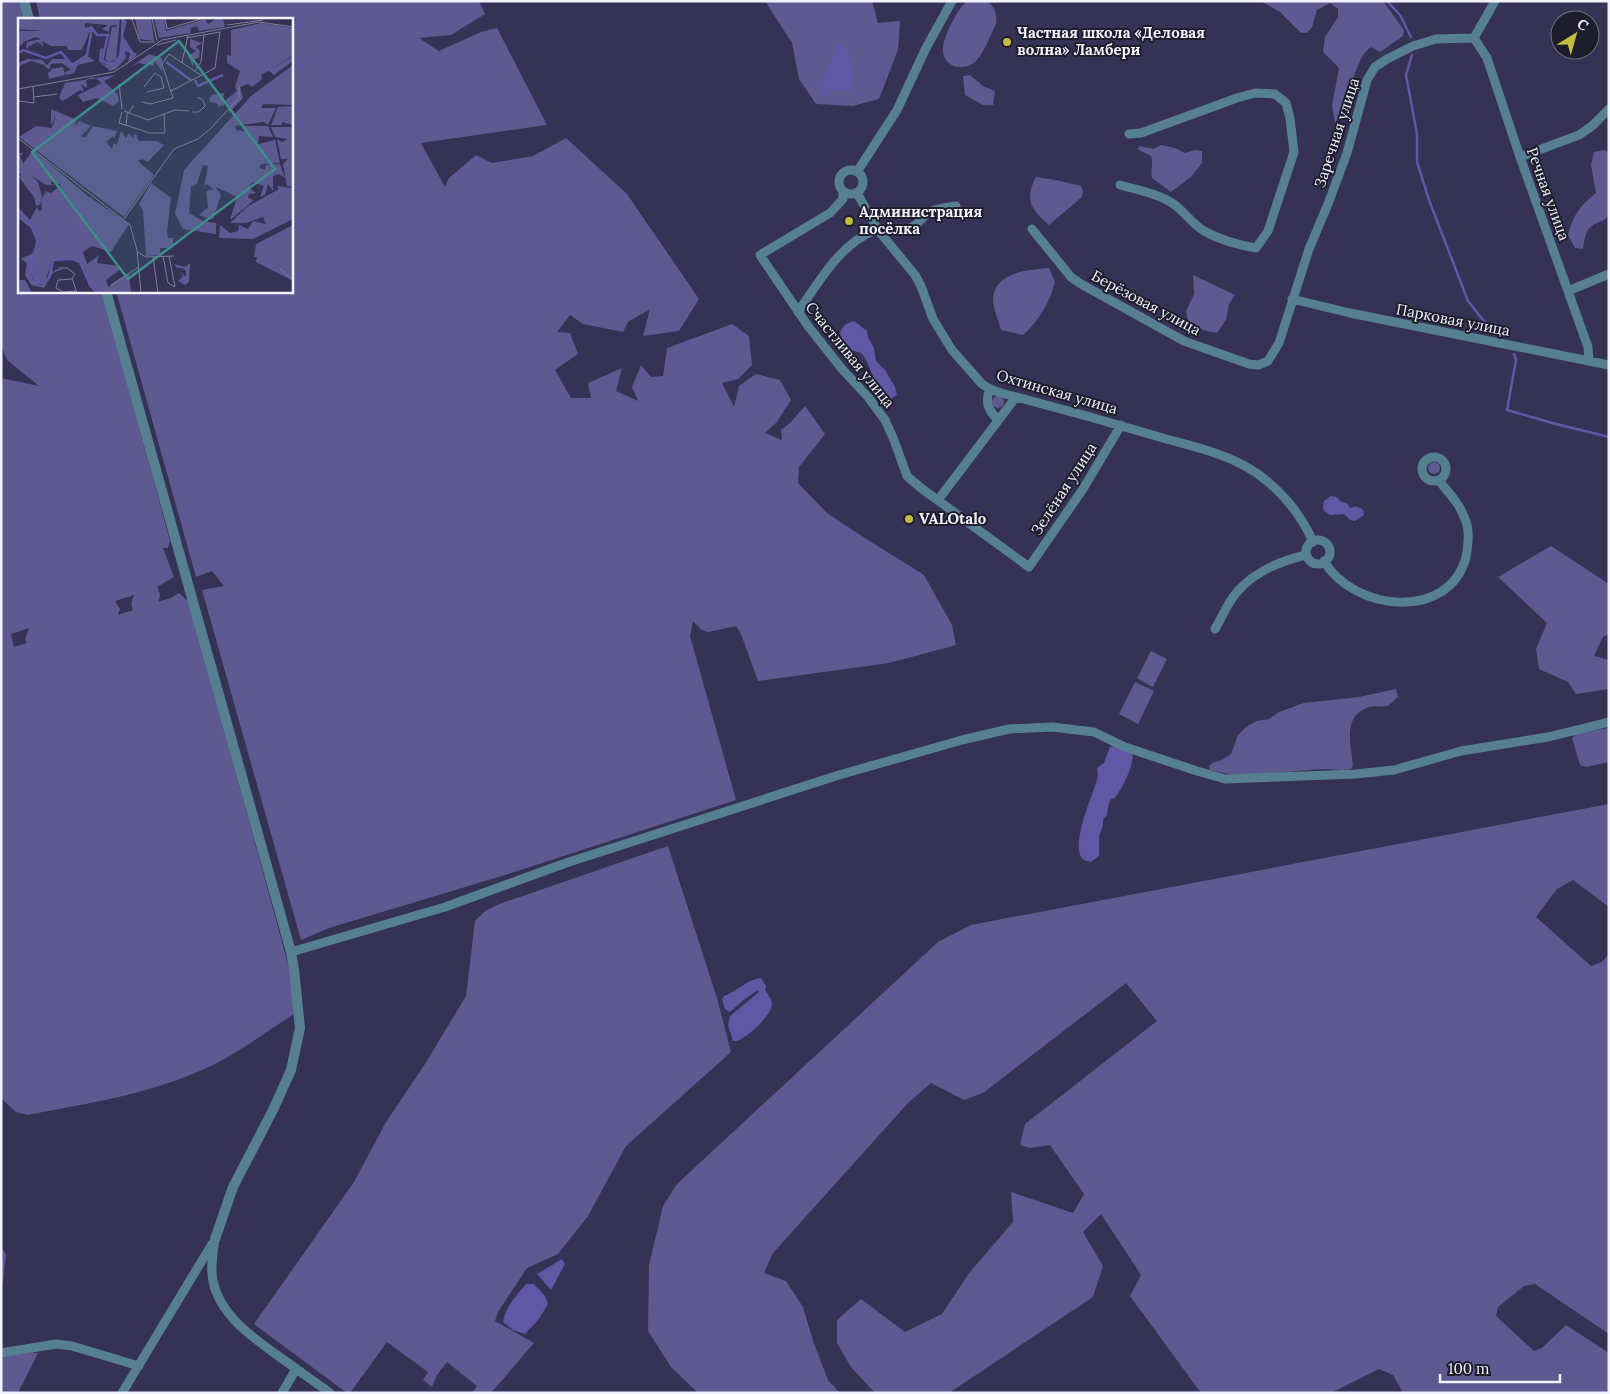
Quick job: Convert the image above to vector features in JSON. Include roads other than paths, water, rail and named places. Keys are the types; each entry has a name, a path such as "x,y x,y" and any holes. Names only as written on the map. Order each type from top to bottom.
{"street":[{"path":"24,1 29,18"},
{"path":"858,172 897,110 926,48 952,1"},
{"path":"1474,38 1495,1"},
{"name":"Речная улица","path":"1474,38 1487,58 1588,348 1589,361"},
{"name":"Заречная улица","path":"1268,361 1279,343 1309,249 1347,153 1367,80 1375,67 1386,59 1413,46 1436,39 1474,38"},
{"path":"1120,185 1168,201 1204,231 1212,235 1241,246 1256,248 1268,231 1294,152 1290,118 1286,103 1275,94 1255,93 1236,98 1141,133 1128,134"},
{"path":"1520,157 1579,135 1592,126 1609,109"},
{"path":"850,170 858,172 861,174 863,186 857,193 848,194 843,192 839,187 840,175 844,171 850,170"},
{"name":"Счастливая улица","path":"843,192 843,200 830,213 760,255 798,312 885,420 908,476 1029,567"},
{"name":"Охтинская улица","path":"857,193 878,230 915,275 933,319 952,350 972,374 990,390 1121,425 1225,456 1247,467 1263,478 1282,496 1296,513 1313,542 1321,541 1326,544 1329,549 1329,555 1324,561"},
{"path":"798,312 838,257 856,241 878,230 895,232 907,230 920,223 930,212 956,206"},
{"name":"Берёзовая улица","path":"1032,229 1071,277 1081,284 1184,341 1249,364 1258,365 1268,361"},
{"path":"1568,291 1609,274"},
{"path":"106,292 291,952 294,969 300,1028 291,1070 273,1110 233,1187 215,1240 212,1259 213,1281 219,1298 230,1316 245,1331 330,1393"},
{"name":"Парковая улица","path":"1292,299 1350,313 1609,365"},
{"path":"990,390 987,404 989,410 998,420"},
{"path":"938,500 1016,397"},
{"name":"Зелёная улица","path":"1029,567 1083,490 1121,425"},
{"path":"1313,542 1306,549 1306,555 1309,560 1314,564 1321,564 1324,561 1329,570 1344,584 1366,596 1380,600 1406,602 1421,601 1435,595 1459,575 1468,550 1467,524 1456,502 1444,489 1439,480"},
{"path":"1215,629 1237,592 1254,577 1271,566 1306,555"},
{"path":"291,952 445,907 566,863 839,775 962,740 1009,729 1052,727 1094,732 1125,747 1197,771 1225,778 1356,774 1394,770 1461,751 1548,737 1609,722"},
{"path":"122,1393 215,1240"},
{"path":"1,1354 56,1344 72,1346 138,1366"},
{"path":"282,1393 296,1369"}],"waterway":[{"path":"1387,1 1400,15 1411,37"},
{"path":"1412,55 1406,75 1417,134 1417,162 1429,200 1468,301 1483,320 1496,332"},
{"path":"1514,354 1516,360 1507,410 1609,437"}],"place":[{"name":"Частная школа «Деловая волна» Ламбери","path":"1007,42"},
{"name":"Администрация посёлка","path":"849,221"},
{"name":"VALOtalo","path":"909,519"}]}
